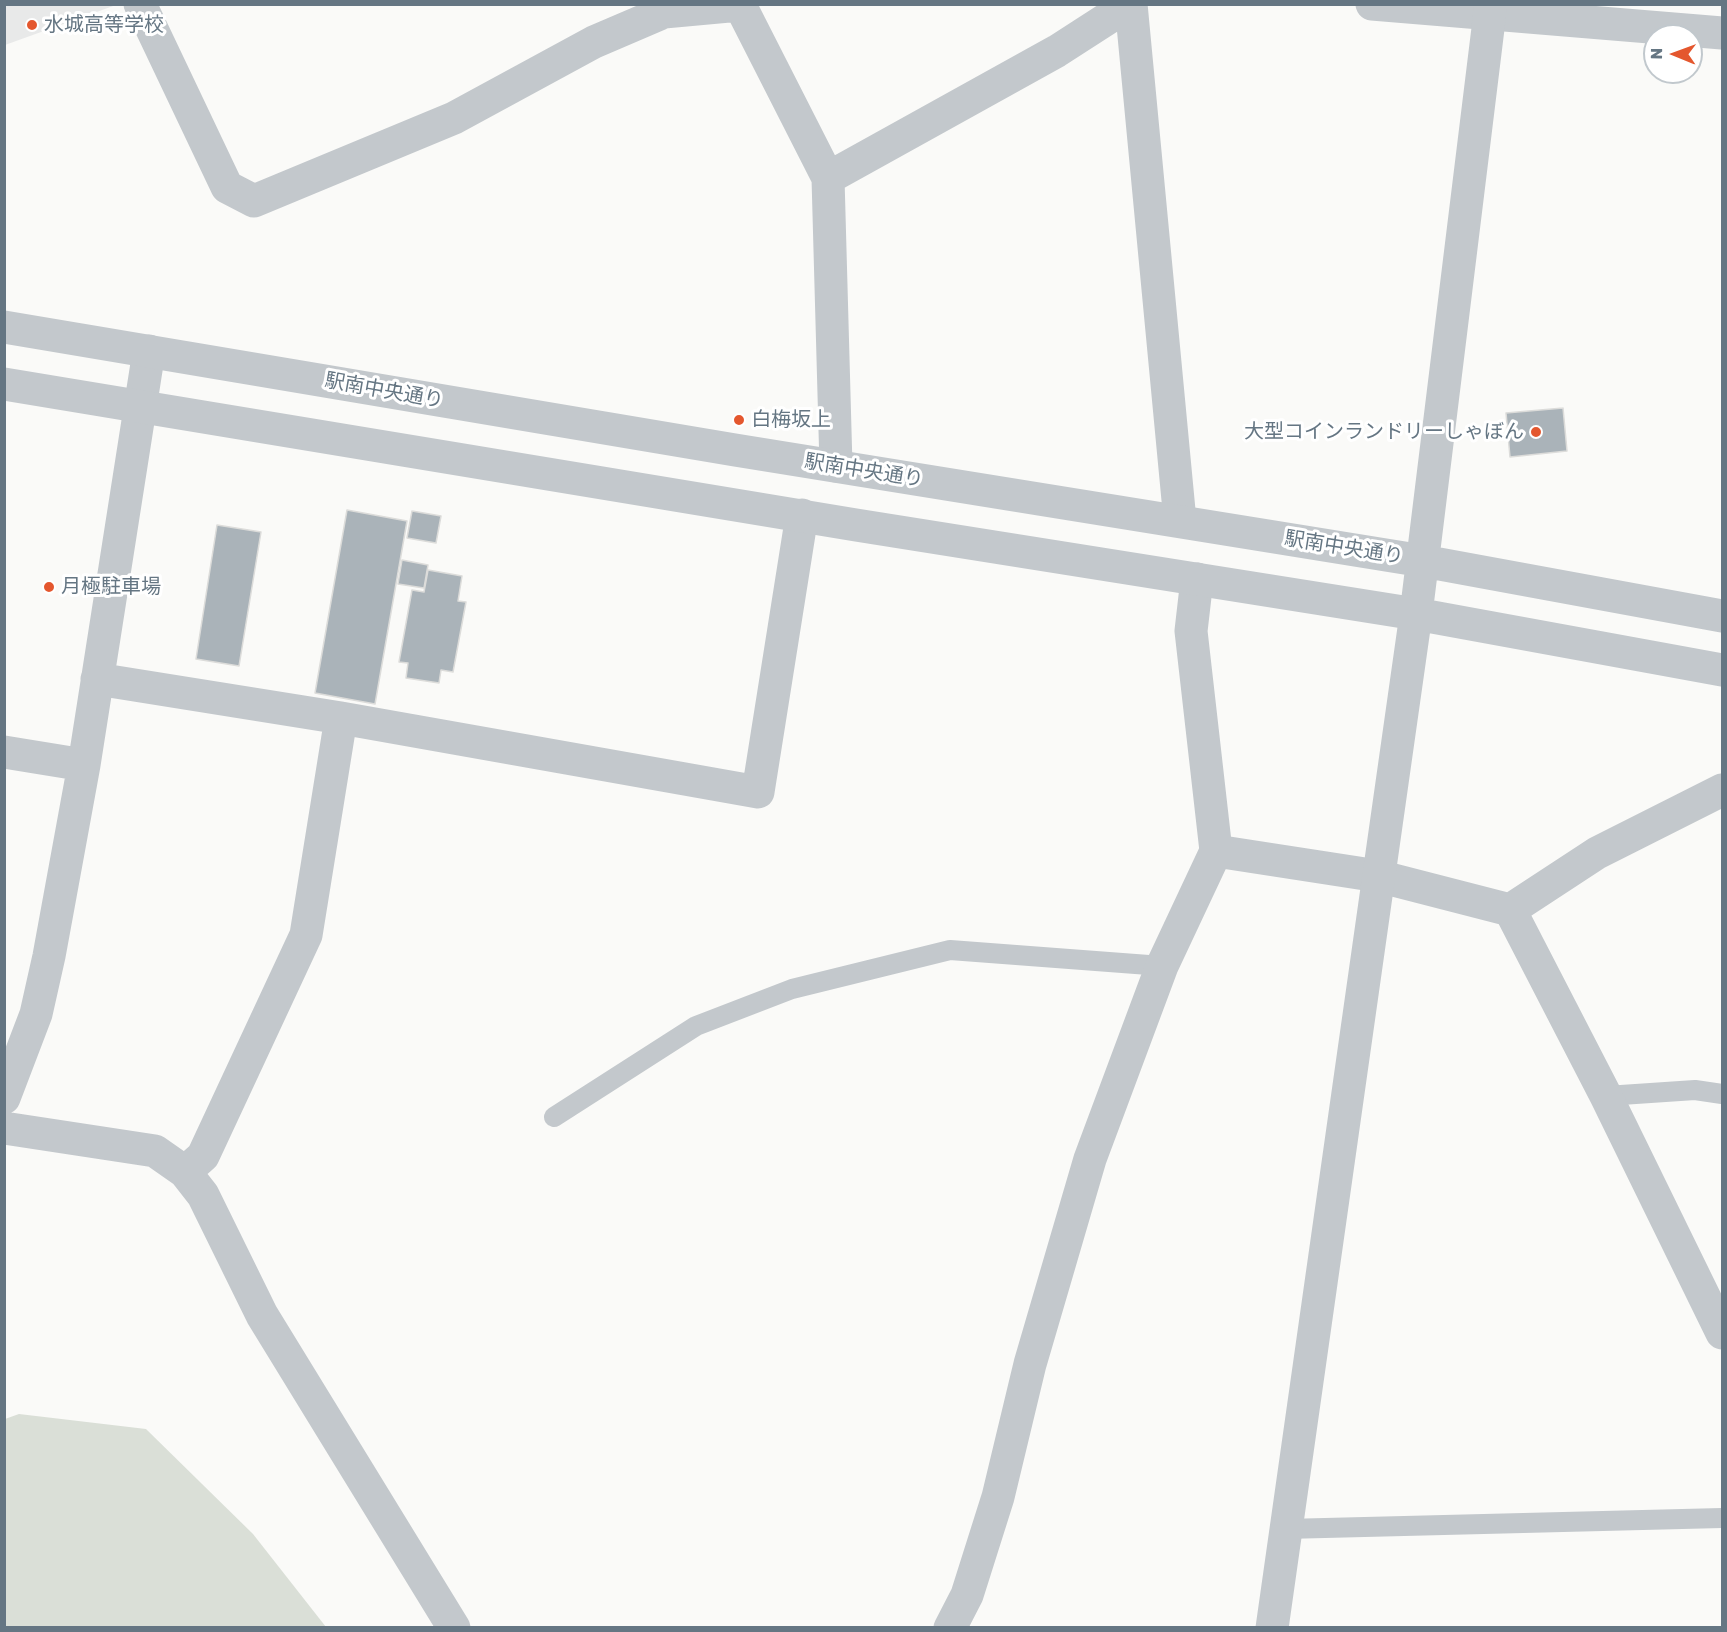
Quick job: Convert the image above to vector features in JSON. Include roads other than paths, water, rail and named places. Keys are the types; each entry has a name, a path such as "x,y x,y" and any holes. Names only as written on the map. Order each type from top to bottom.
{"street":[{"path":"140,4 227,187 254,201 454,118 594,42 654,16 664,12 740,5 828,178 836,466"},
{"path":"828,178 1058,51 1131,4 1180,521"},
{"path":"1372,4 1490,10 1722,33"},
{"path":"1272,1628 1416,614 1490,10"},
{"name":"駅南中央通り","path":"4,327 1423,561 1722,616"},
{"path":"4,1098 36,1014 49,956 84,765 149,351"},
{"path":"4,384 1416,614 1722,670"},
{"path":"98,679 341,718 758,792 802,515"},
{"path":"950,1628 967,1595 998,1497 1030,1364 1090,1159 1162,966 1216,851 1191,631 1197,579"},
{"path":"185,1172 203,1156 306,935 341,718"},
{"path":"4,752 84,765"},
{"path":"1216,851 1378,876 1510,910 1597,853 1722,790"},
{"path":"1510,910 1722,1333"},
{"path":"4,1128 155,1151 185,1172 202,1195 262,1315 454,1628"}],"lane":[{"path":"554,1117 696,1026 792,989 950,950 1162,966"},
{"path":"1605,1096 1695,1090 1722,1094"},
{"path":"1285,1529 1722,1518"}],"place":[{"name":"水城高等学校","path":"32,25"},
{"name":"白梅坂上","path":"739,420"},
{"name":"大型コインランドリーしゃぼん","path":"1536,432"},
{"name":"月極駐車場","path":"49,587"}]}
